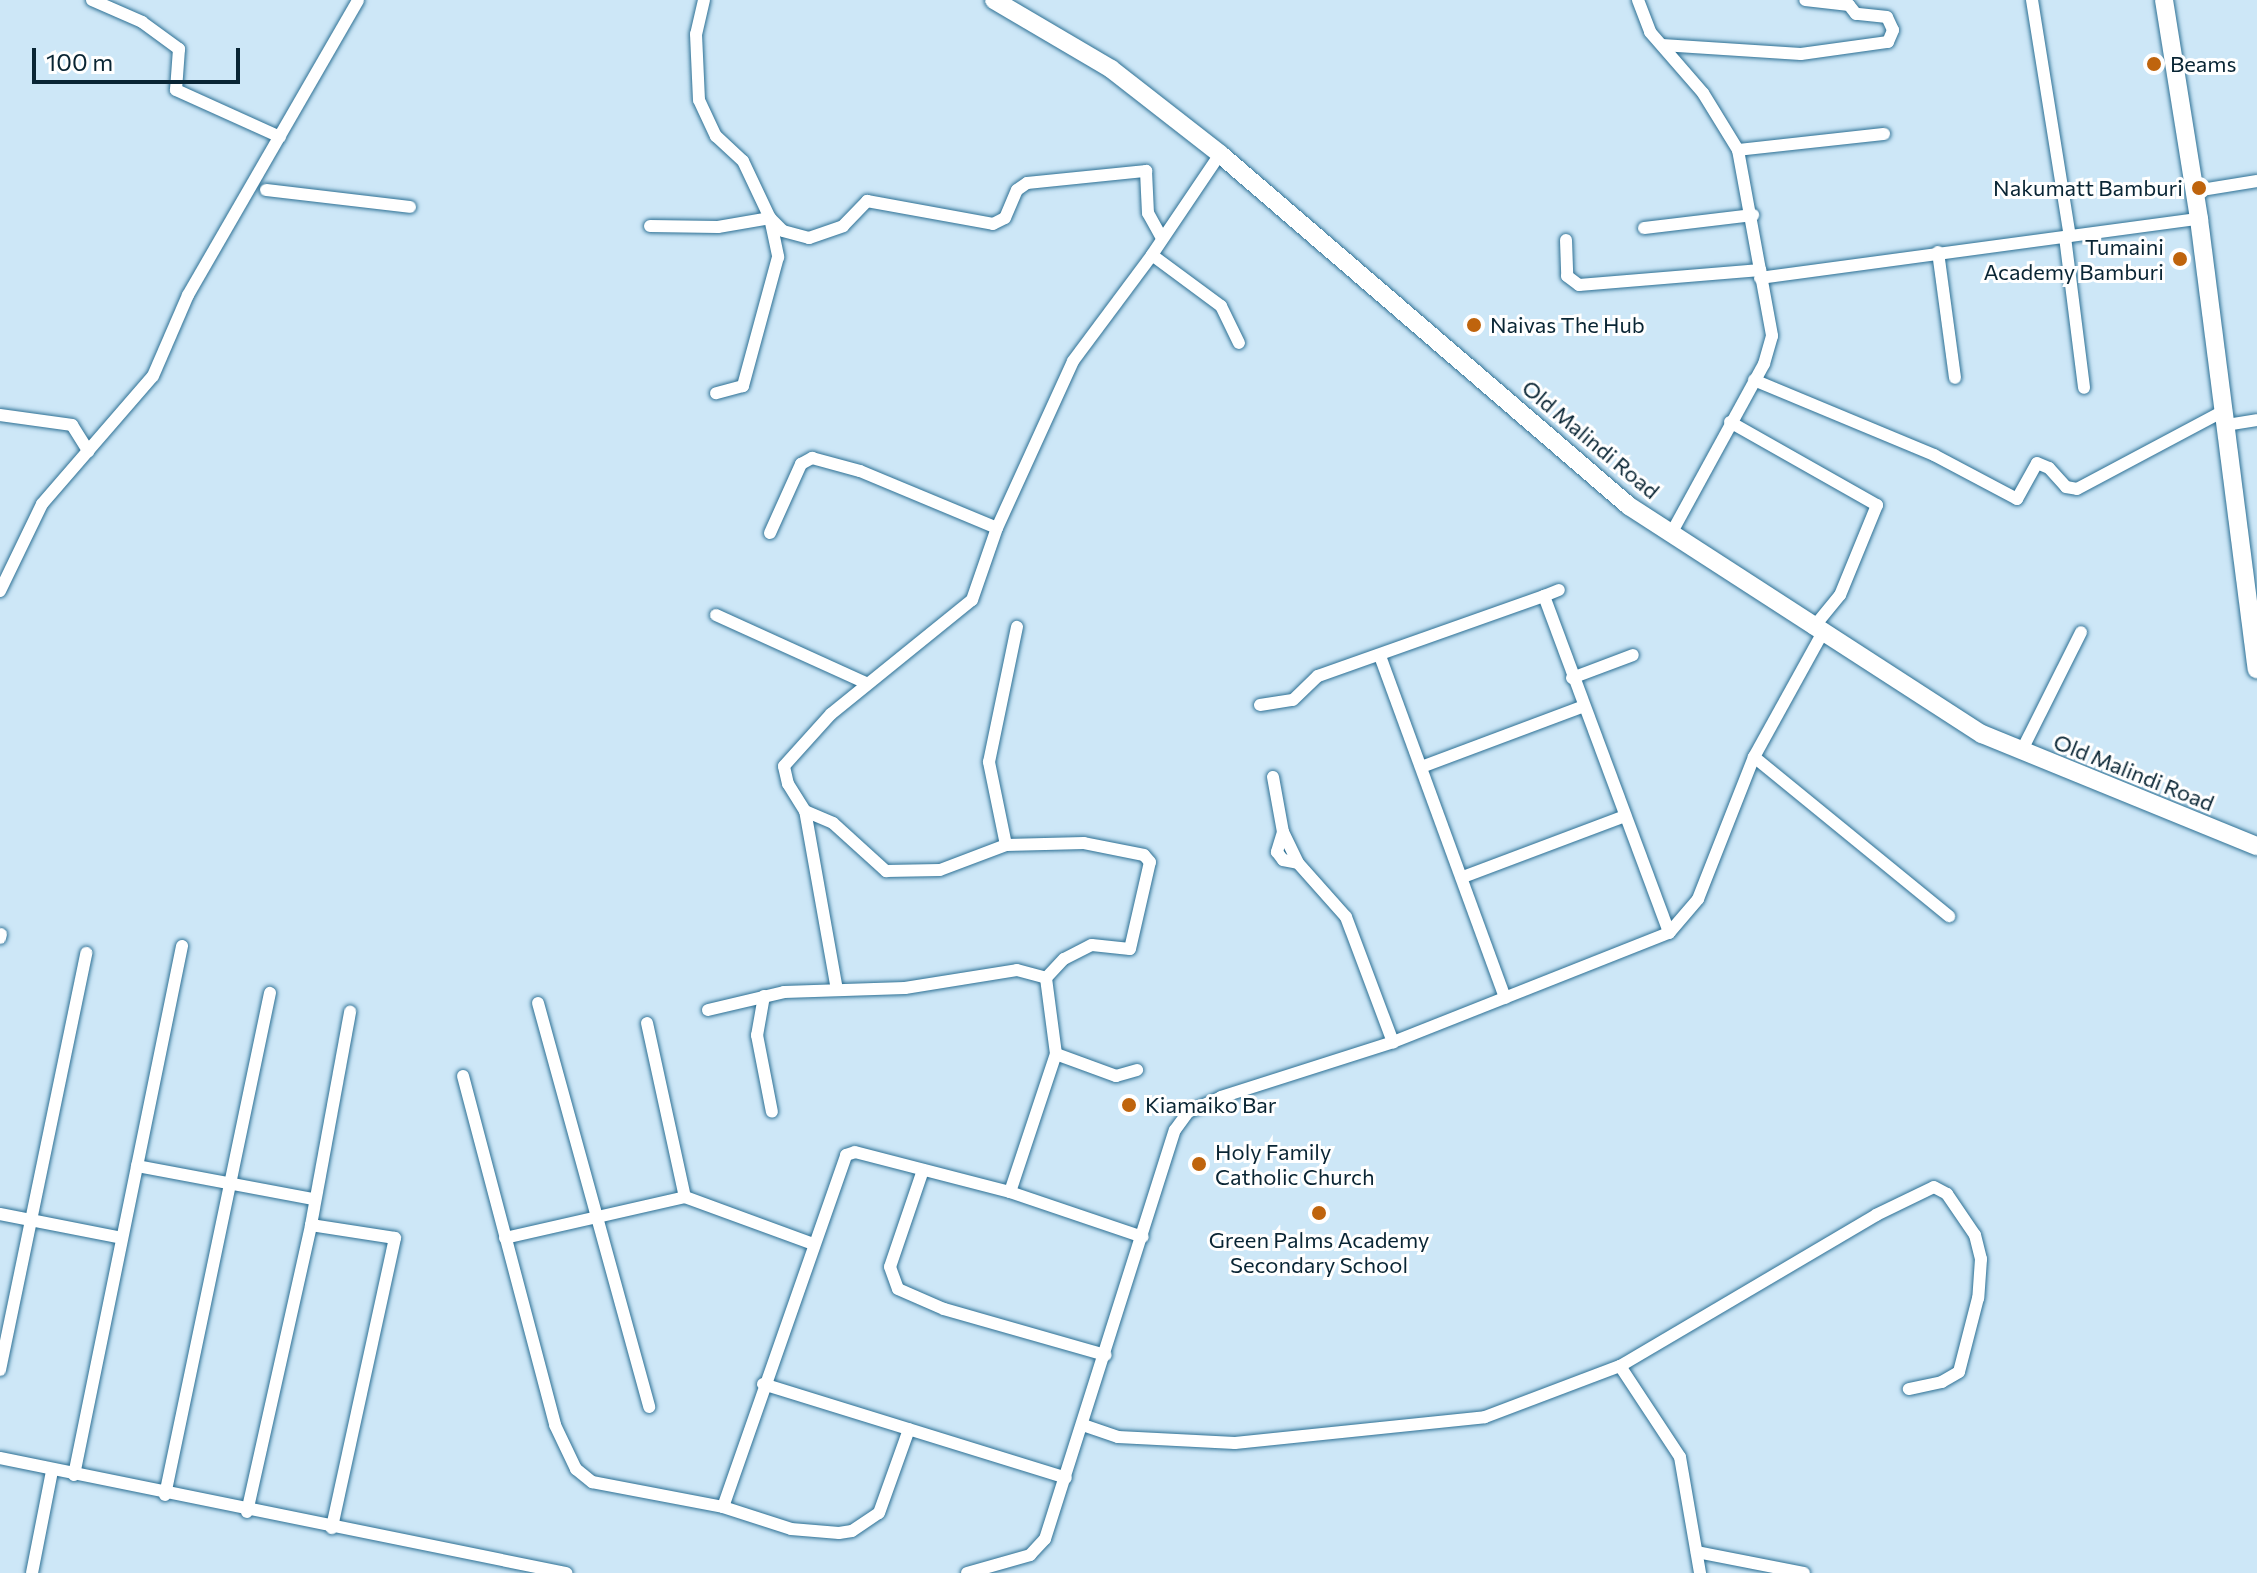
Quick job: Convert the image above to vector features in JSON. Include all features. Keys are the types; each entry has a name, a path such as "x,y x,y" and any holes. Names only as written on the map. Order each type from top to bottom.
{"main road":[{"name":"Old Malindi Road","path":"994,0 1111,69 1220,154 1393,299 1607,490 1671,534 1982,734 2257,846"},
{"path":"2164,0 2199,219 2257,669"}],"street":[{"path":"92,0 142,22 179,49 176,90 280,137"},
{"path":"0,591 29,523 153,376 188,295 358,0"},
{"path":"704,0 696,34 699,100 716,136 743,161 770,218 778,247 777,272 740,390 716,393"},
{"path":"1638,0 1642,19 1703,93 1738,150 1753,215 1772,344 1671,534"},
{"path":"1662,45 1801,54 1888,42 1893,30 1887,17 1856,14 1849,5 1805,0"},
{"path":"2032,0 2067,237 2084,388"},
{"path":"1738,150 1884,134"},
{"path":"837,990 805,811 788,784 784,766 816,727 866,683 972,600 997,528 1073,361 1152,255 1220,154"},
{"path":"770,218 783,231 809,238 843,226 867,201 993,224 1005,218 1017,190 1027,183 1146,171 1148,213 1162,238"},
{"path":"2195,191 2257,181"},
{"path":"266,190 410,207"},
{"path":"1644,228 1753,215"},
{"path":"650,226 718,227 770,218"},
{"path":"1566,240 1567,276 1579,285 1760,274 2199,219"},
{"path":"1938,252 1955,378"},
{"path":"1152,255 1221,306 1239,343"},
{"path":"1754,380 1934,455 2017,499 2037,463 2049,468 2066,487 2077,489 2225,418 2257,420"},
{"path":"0,415 72,425 88,451"},
{"path":"967,1573 1030,1555 1045,1539 1175,1130 1188,1112 1221,1097 1393,1042 1669,933 1698,899 1754,757 1818,631 1840,595 1877,505 1730,422"},
{"path":"770,533 801,464 812,458 860,471 997,528"},
{"path":"1260,705 1293,700 1318,676 1559,590"},
{"path":"1544,596 1582,707 1669,933"},
{"path":"716,615 866,683"},
{"path":"1006,845 989,762 1017,627"},
{"path":"2021,752 2081,632"},
{"path":"1572,678 1633,655"},
{"path":"1380,656 1424,766 1505,998"},
{"path":"1424,766 1582,707"},
{"path":"1754,757 1949,916"},
{"path":"1273,777 1283,832 1298,863 1346,917 1393,1042"},
{"path":"805,811 833,823 886,871 932,872 1006,845 1084,843 1149,858 1148,888 1130,949 1092,945 1064,959 1046,978"},
{"path":"1463,877 1623,817"},
{"path":"74,1475 182,946"},
{"path":"0,1370 86,953"},
{"path":"708,1010 764,996 905,988 1017,970 1046,978"},
{"path":"1010,1192 1056,1054 1046,978"},
{"path":"165,1495 226,1183 270,993"},
{"path":"764,996 757,1035 772,1112"},
{"path":"538,1003 601,1218 649,1407"},
{"path":"247,1512 311,1225 313,1199 350,1012"},
{"path":"647,1023 685,1197"},
{"path":"1056,1054 1116,1076 1137,1070"},
{"path":"463,1076 555,1425 576,1469 592,1482 723,1507 791,1529 852,1531 879,1513 909,1429"},
{"path":"723,1507 811,1243 846,1155 855,1152 1010,1192 1143,1237"},
{"path":"137,1166 313,1199"},
{"path":"923,1170 890,1267 898,1289 944,1309 1106,1355"},
{"path":"1083,1425 1118,1437 1235,1443 1485,1417 1620,1366 1888,1209 1934,1187 1947,1194 1975,1235 1981,1259 1978,1298 1959,1372 1942,1382 1909,1389"},
{"path":"505,1238 685,1197 811,1243"},
{"path":"0,1214 122,1238"},
{"path":"311,1225 395,1238 332,1528"},
{"path":"1620,1366 1680,1457 1700,1573"},
{"path":"763,1384 1066,1478"},
{"path":"0,1458 247,1512 566,1573"},
{"path":"32,1573 52,1471"},
{"path":"1697,1552 1804,1573"}],"place":[{"name":"Beams","path":"2154,64"},
{"name":"Nakumatt Bamburi","path":"2199,188"},
{"name":"Tumaini Academy Bamburi","path":"2180,259"},
{"name":"Naivas The Hub","path":"1474,325"},
{"name":"Kiamaiko Bar","path":"1129,1105"},
{"name":"Holy Family Catholic Church","path":"1199,1164"},
{"name":"Green Palms Academy Secondary School","path":"1319,1213"}]}
